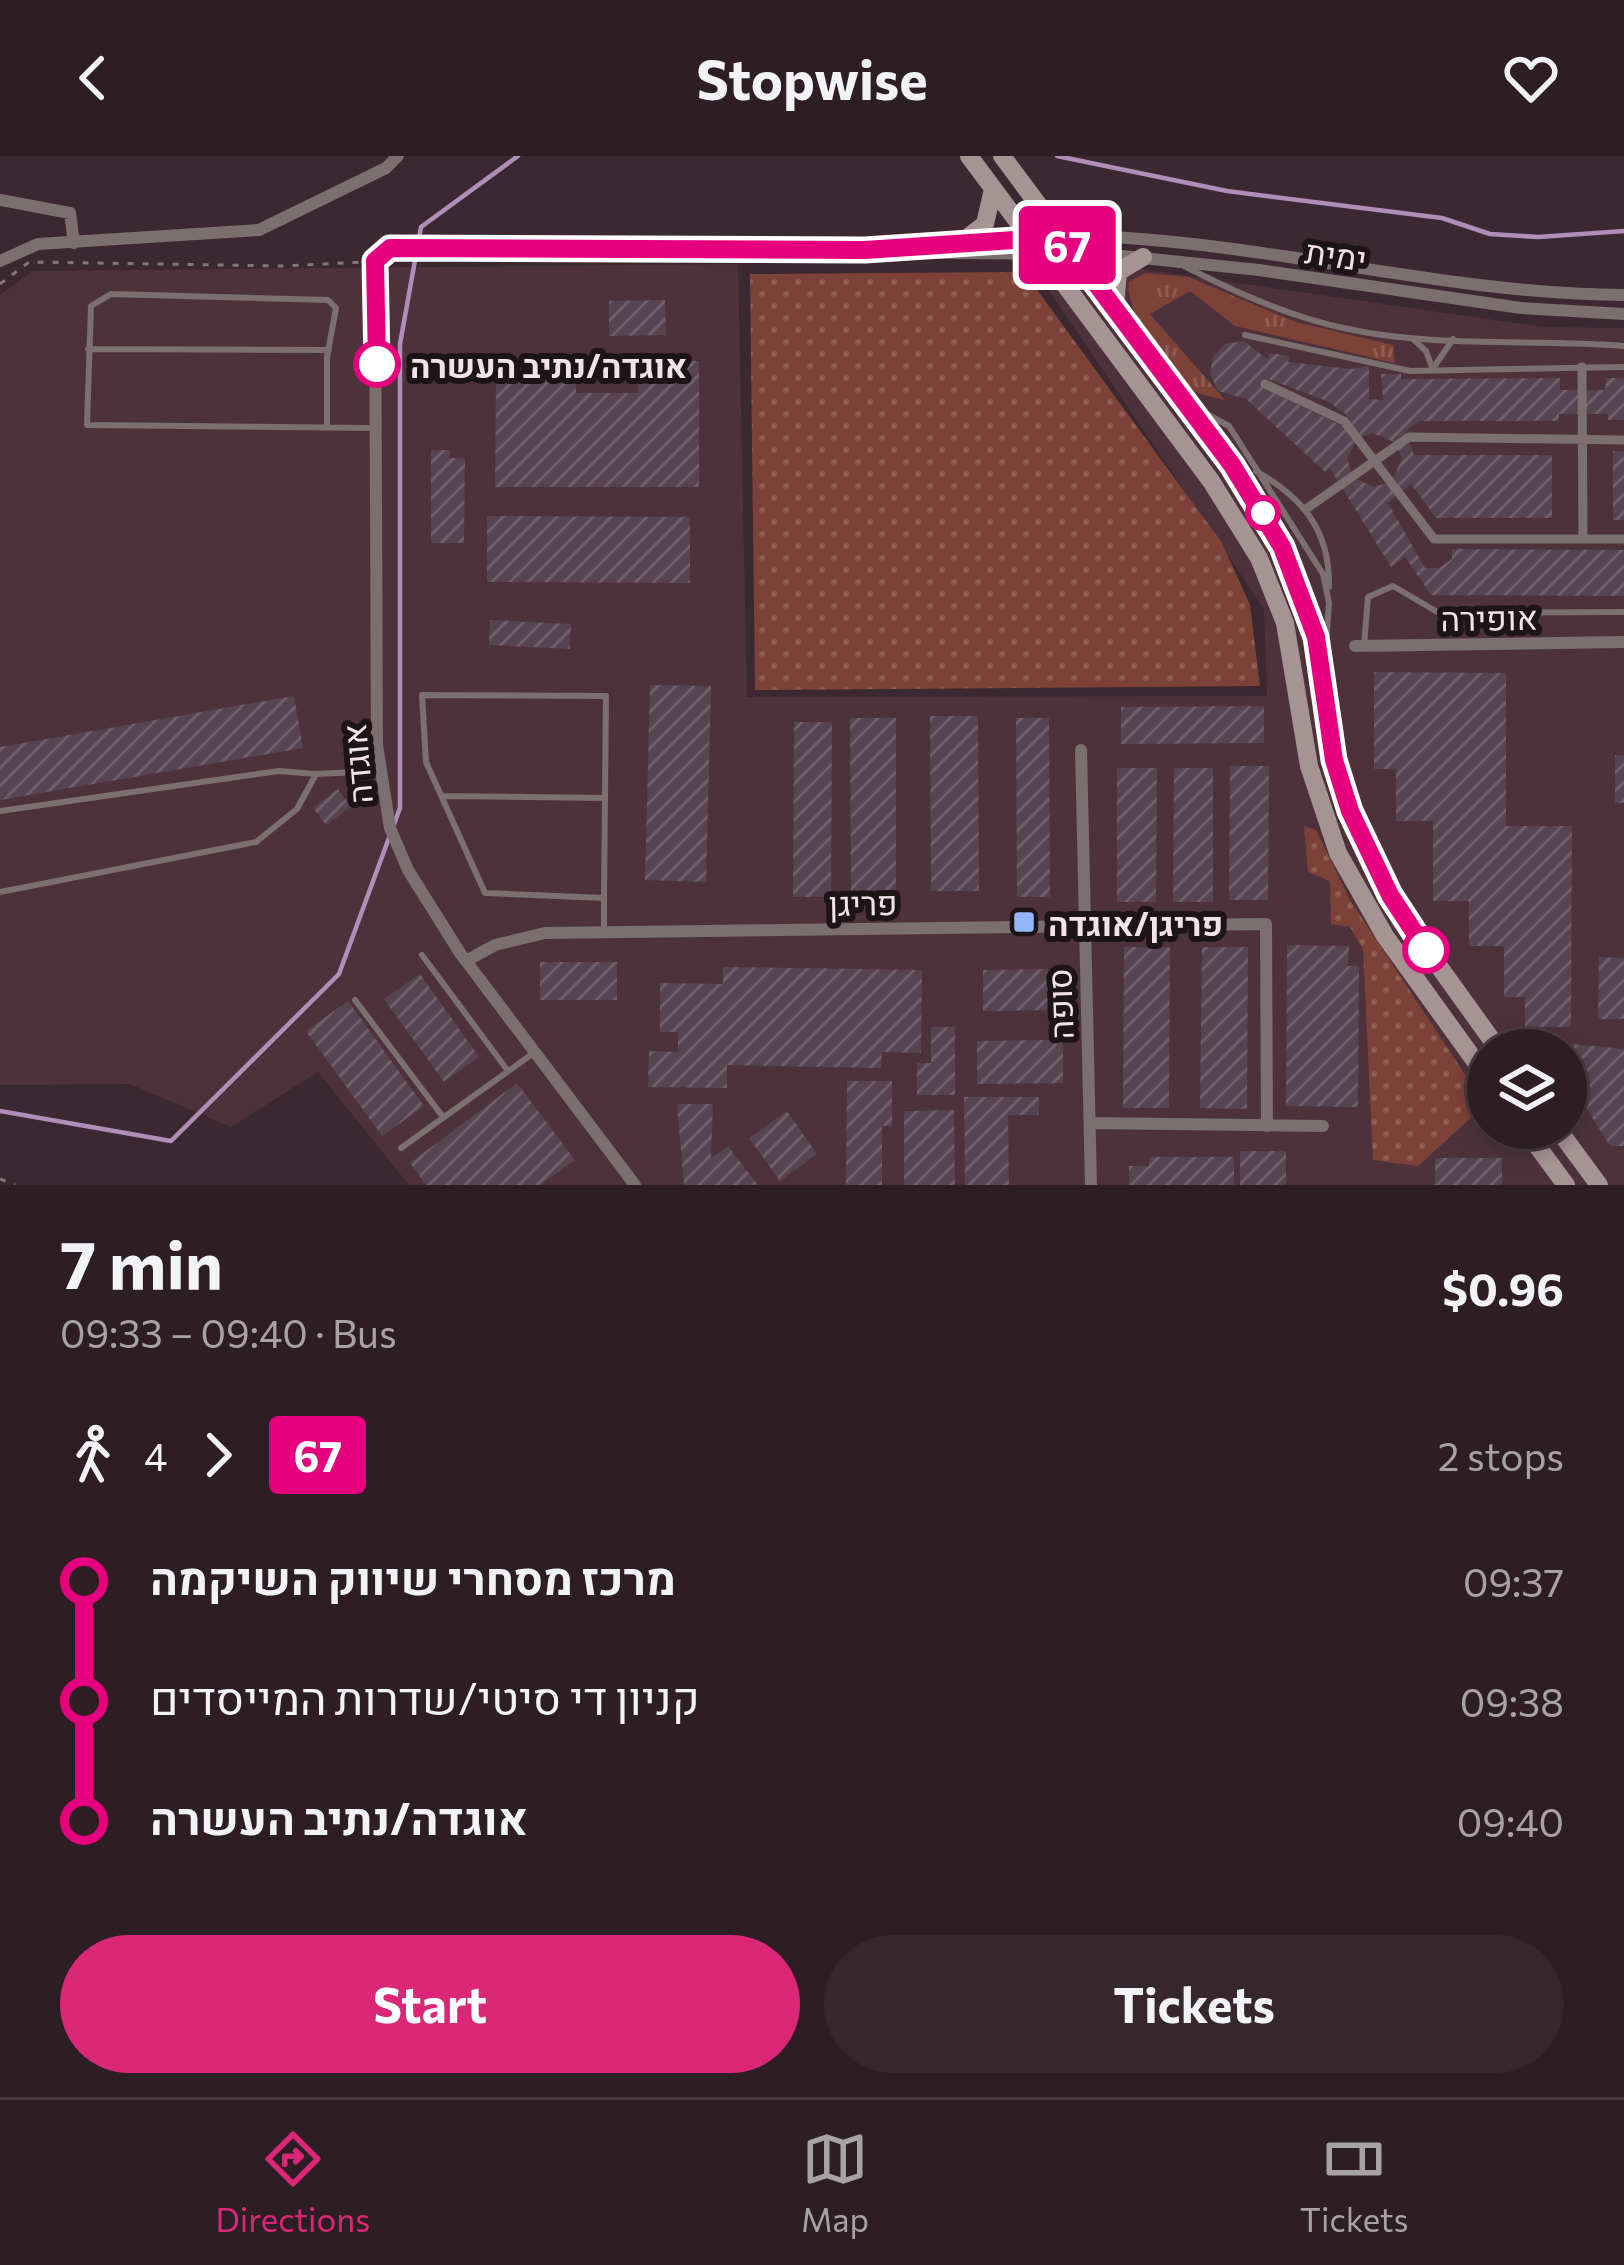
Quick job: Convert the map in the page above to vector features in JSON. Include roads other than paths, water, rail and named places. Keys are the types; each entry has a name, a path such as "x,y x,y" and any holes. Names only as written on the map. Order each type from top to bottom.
{"main road":[{"path":"969,156 1219,492 1258,558 1285,623 1309,766 1338,853 1385,936 1467,1050"},
{"path":"1002,156 1241,477 1282,547 1310,615 1334,760 1362,843 1426,950 1484,1029"},
{"path":"963,241 986,224 993,189"},
{"path":"1115,311 1118,272 1143,257"},
{"path":"1539,1149 1566,1185"},
{"path":"1572,1149 1599,1185"}],"street":[{"path":"0,261 38,244 259,230 386,168 398,156"},
{"path":"0,200 70,213 74,243"},
{"path":"913,249 963,241 1034,245"},
{"path":"913,249 1067,245"},
{"name":"ימית","path":"1067,245 1500,305 1624,314"},
{"name":"ימית","path":"1067,245 1196,245 1484,284 1624,295"},
{"name":"אוגדה","path":"634,1185 466,961 408,869 390,828 380,771 375,261 390,248 913,249"},
{"path":"1582,367 1583,539"},
{"path":"1265,384 1344,421 1434,539 1624,538"},
{"path":"1306,509 1409,437 1624,440"},
{"name":"אופירה","path":"1359,646 1624,642"},
{"name":"סופה","path":"1081,750 1091,1185"},
{"name":"פריגן","path":"466,961 519,937 604,932 1266,924 1267,1126"},
{"path":"1090,1123 1323,1126"}],"lane":[{"path":"1170,260 1250,298 1316,321 1409,337 1624,346"},
{"path":"327,426 329,350 336,308 315,296 111,294 91,306 87,425 377,428"},
{"path":"1245,335 1394,369 1624,367"},
{"path":"1409,337 1420,343 1433,370"},
{"path":"1433,370 1442,348 1453,339"},
{"path":"88,349 329,350"},
{"path":"1185,405 1229,426 1317,562 1329,603"},
{"path":"1256,471 1290,490 1328,551 1323,680"},
{"path":"1359,646 1368,597 1394,586 1439,613 1624,612"},
{"path":"604,898 485,893 426,762 422,695 605,696 604,932"},
{"path":"0,811 279,771 316,775 380,771"},
{"path":"0,892 256,842 297,808 316,775"},
{"path":"442,796 604,798"},
{"path":"422,955 508,1071"},
{"path":"355,1000 443,1117"},
{"path":"400,1148 535,1052"}],"waterway":[{"path":"394,824 400,808 400,344 421,227 518,156"},
{"path":"1057,156 1227,191 1442,218 1490,234 1538,237 1624,231"},
{"path":"0,1111 171,1141 339,974 390,835"}],"place":[{"name":"אוגדה/נתיב העשרה","path":"377,364"},
{"name":"פריגן/אוגדה","path":"1024,922"}]}
